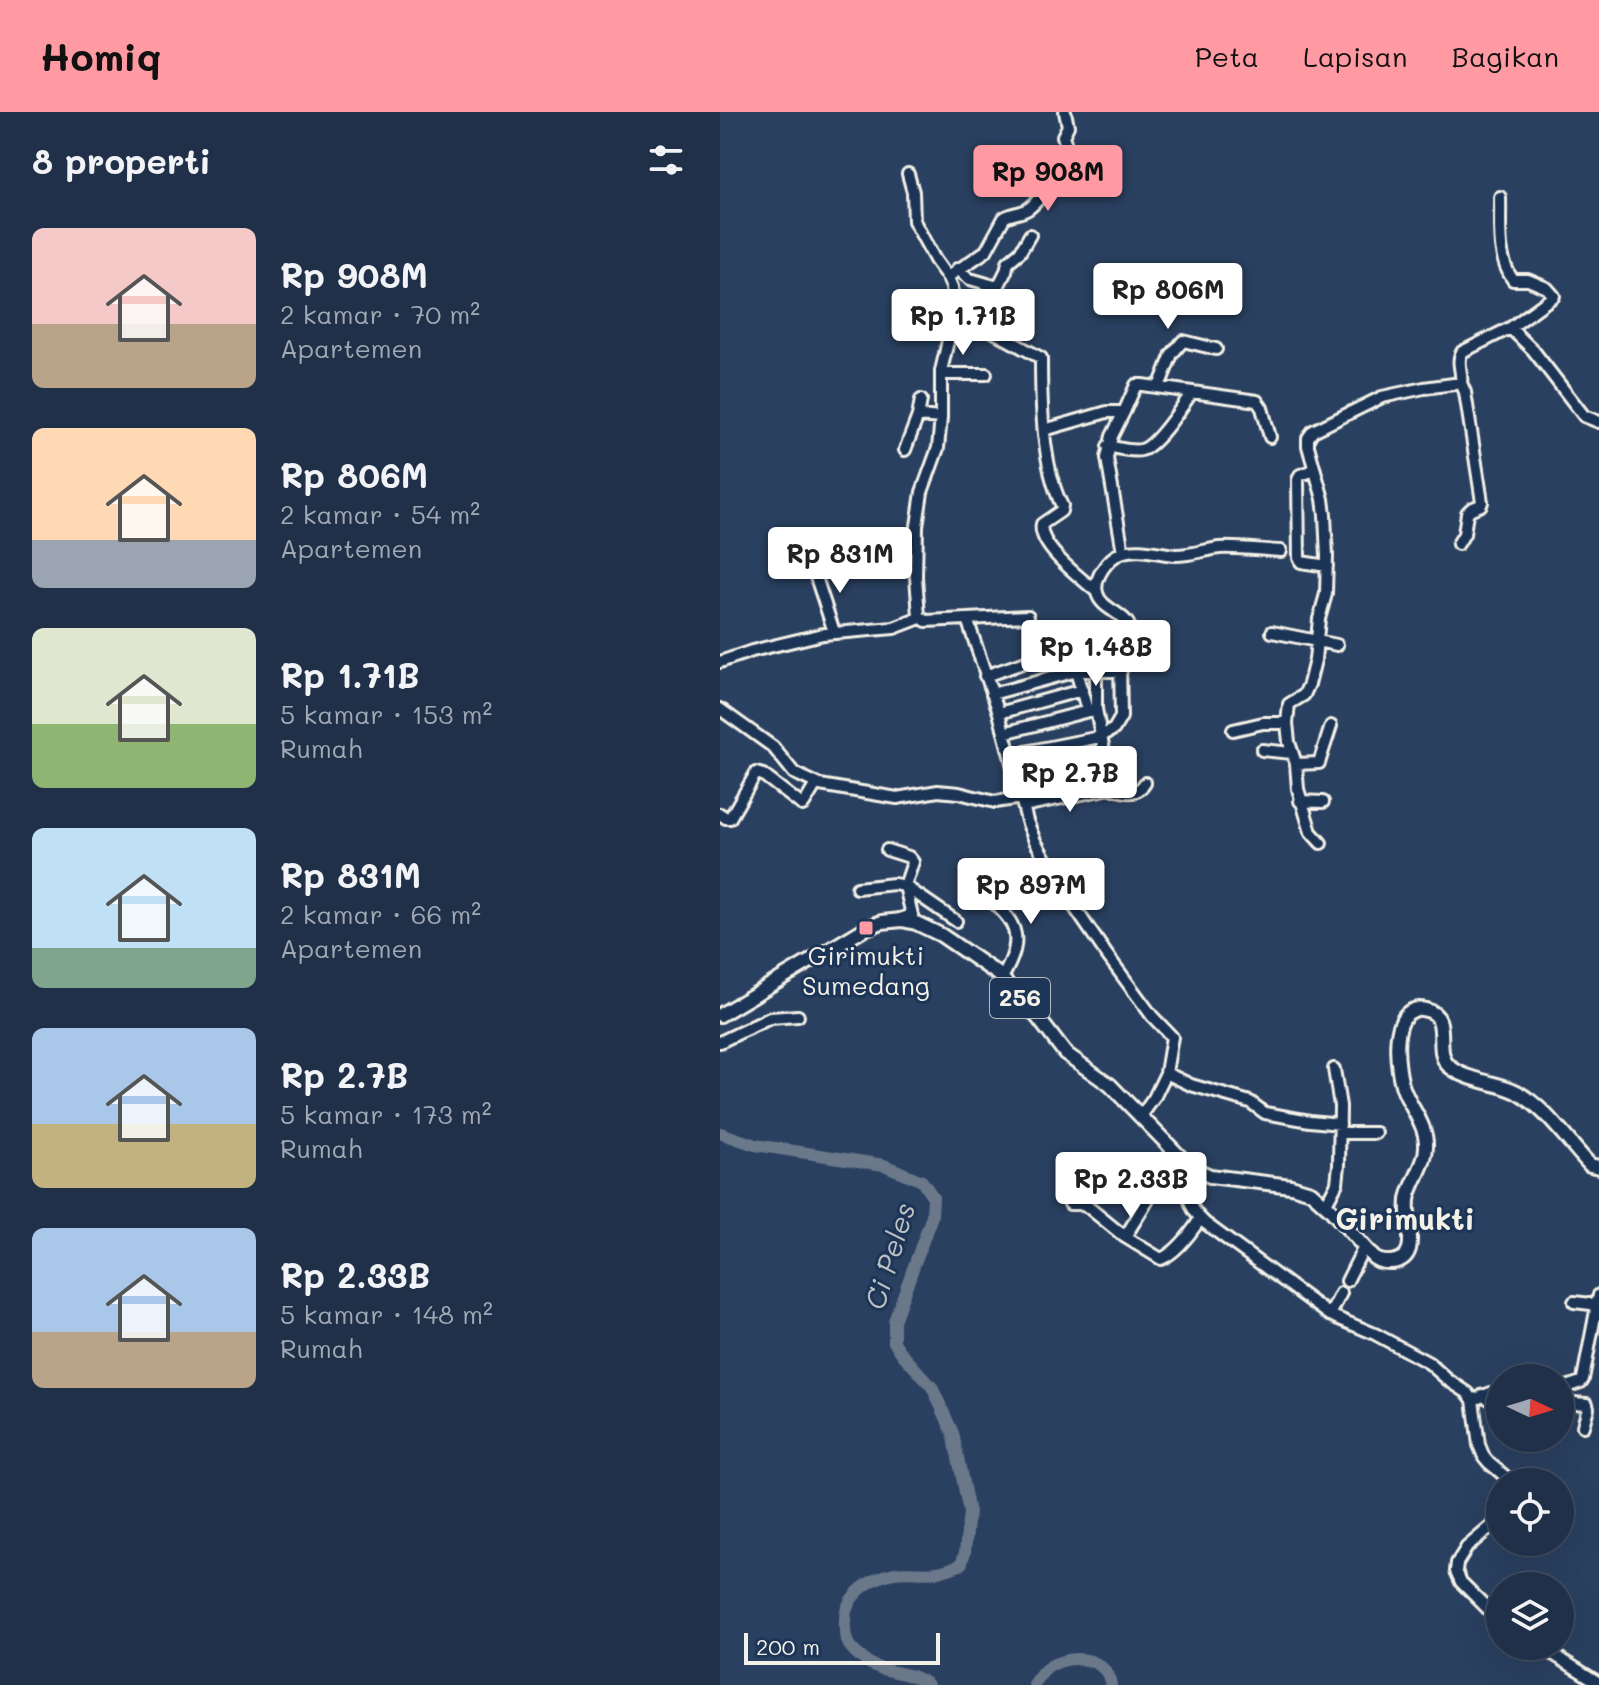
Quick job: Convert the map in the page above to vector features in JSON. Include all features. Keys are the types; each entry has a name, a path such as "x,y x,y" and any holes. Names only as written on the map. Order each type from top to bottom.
{"main road":[{"name":"256","path":"898,920 933,930 1002,978 1065,1053 1107,1083 1190,1167 1210,1176 1311,1192 1326,1204 1376,1260 1401,1260 1411,1247 1407,1203 1426,1153 1426,1139 1399,1076 1397,1051 1400,1024 1407,1013 1415,1009 1431,1011 1439,1020 1442,1055 1448,1065 1522,1095 1554,1123 1590,1165 1598,1170"},
{"path":"720,1015 866,928 898,920"}],"street":[{"path":"948,278 986,251 1004,218 1032,206 1052,181 1069,149 1063,136 1068,126 1065,112"},
{"path":"908,174 913,192 914,221 948,278 953,306 951,328 943,354 938,448 922,492 917,526 916,577 920,618"},
{"path":"1458,544 1464,534 1467,513 1482,502 1459,356 1510,328 1554,296 1547,288 1525,279 1514,281 1508,274 1502,262 1500,197"},
{"path":"1030,235 1020,252 1008,262 998,287 994,332 1041,358 1040,401 1044,430 1053,484 1062,506 1058,513 1042,524 1043,537 1067,566 1097,592"},
{"path":"957,269 970,279 998,287"},
{"path":"1510,328 1533,350 1584,416 1599,422"},
{"path":"1159,387 1172,354 1183,341 1216,349"},
{"path":"941,374 986,374"},
{"path":"1321,843 1311,832 1300,801 1287,723 1289,704 1304,695 1309,684 1326,594 1323,499 1307,442 1313,431 1382,397 1461,383"},
{"path":"1123,552 1107,470 1108,446 1136,385 1257,401 1270,437"},
{"path":"1108,446 1138,451 1147,448 1167,427 1192,392"},
{"path":"905,450 921,400"},
{"path":"1044,430 1107,412 1124,412"},
{"path":"918,416 941,418"},
{"path":"1315,470 1300,475 1298,480 1299,558 1305,564 1327,566"},
{"path":"1010,755 1100,737 1114,729 1121,717 1121,659 1130,647 1129,625 1099,598 1097,592 1101,572 1110,561 1123,552 1182,555 1220,548 1281,551"},
{"path":"813,568 834,632"},
{"path":"720,662 752,651 834,632 894,628 920,618 926,621 1028,616"},
{"path":"967,619 999,713 1035,841 1066,895 1143,1004 1171,1035 1166,1073 1141,1116"},
{"path":"1272,632 1337,645"},
{"path":"1051,639 1092,710 1111,788"},
{"path":"985,676 1057,651"},
{"path":"1092,710 1096,671"},
{"path":"992,694 1072,672 1121,671"},
{"path":"999,713 1082,690"},
{"path":"720,709 773,747 794,773 816,784 890,798 938,791 995,802 1022,802 1111,788 1128,793 1142,789 1145,783"},
{"path":"1004,733 1092,710"},
{"path":"1233,730 1263,723 1287,723"},
{"path":"1262,750 1319,763 1331,726"},
{"path":"1016,777 1105,761"},
{"path":"720,814 730,818 756,773 802,805 816,784"},
{"path":"1300,801 1323,802"},
{"path":"887,850 912,859 913,866 905,886 912,915 898,920"},
{"path":"857,888 894,884 905,886 956,921"},
{"path":"979,891 1006,915 1015,932 1014,955 1002,978"},
{"path":"720,1042 770,1018 798,1016"},
{"path":"1326,1204 1337,1183 1340,1106 1334,1069"},
{"path":"1166,1073 1191,1085 1252,1103 1265,1113 1376,1133"},
{"path":"1190,1167 1188,1186 1191,1207 1200,1219 1330,1315 1375,1334 1429,1363 1448,1380 1486,1401"},
{"path":"1125,1237 1149,1198 1144,1183"},
{"path":"1070,1204 1088,1207 1125,1237 1163,1259 1187,1237 1200,1219"},
{"path":"1347,1281 1364,1247"},
{"path":"1330,1315 1341,1293"},
{"path":"1574,1302 1598,1302 1595,1341 1581,1382 1574,1384"},
{"path":"1586,1366 1599,1362"},
{"path":"1478,1398 1486,1395"},
{"path":"1478,1398 1479,1445 1484,1457 1495,1468"},
{"path":"1574,1403 1587,1404 1583,1426"},
{"path":"1486,1531 1467,1547 1457,1563 1456,1571 1461,1582 1486,1607"},
{"path":"1562,1660 1599,1683"}],"waterway":[{"name":"Ci Peles","path":"720,1133 755,1145 884,1165 922,1181 933,1197 932,1216 894,1321 894,1342 932,1387 953,1433 969,1512 965,1552 961,1565 937,1572 894,1573 868,1583 849,1603 845,1628 848,1644 866,1661 881,1669 914,1677 928,1685"},
{"name":"Ci Peles","path":"1034,1685 1046,1669 1075,1659 1102,1668 1111,1685"}],"place":[{"name":"Girimukti Sumedang","path":"866,928"}],"district":[{"name":"Girimukti","path":"1405,1220"}]}
